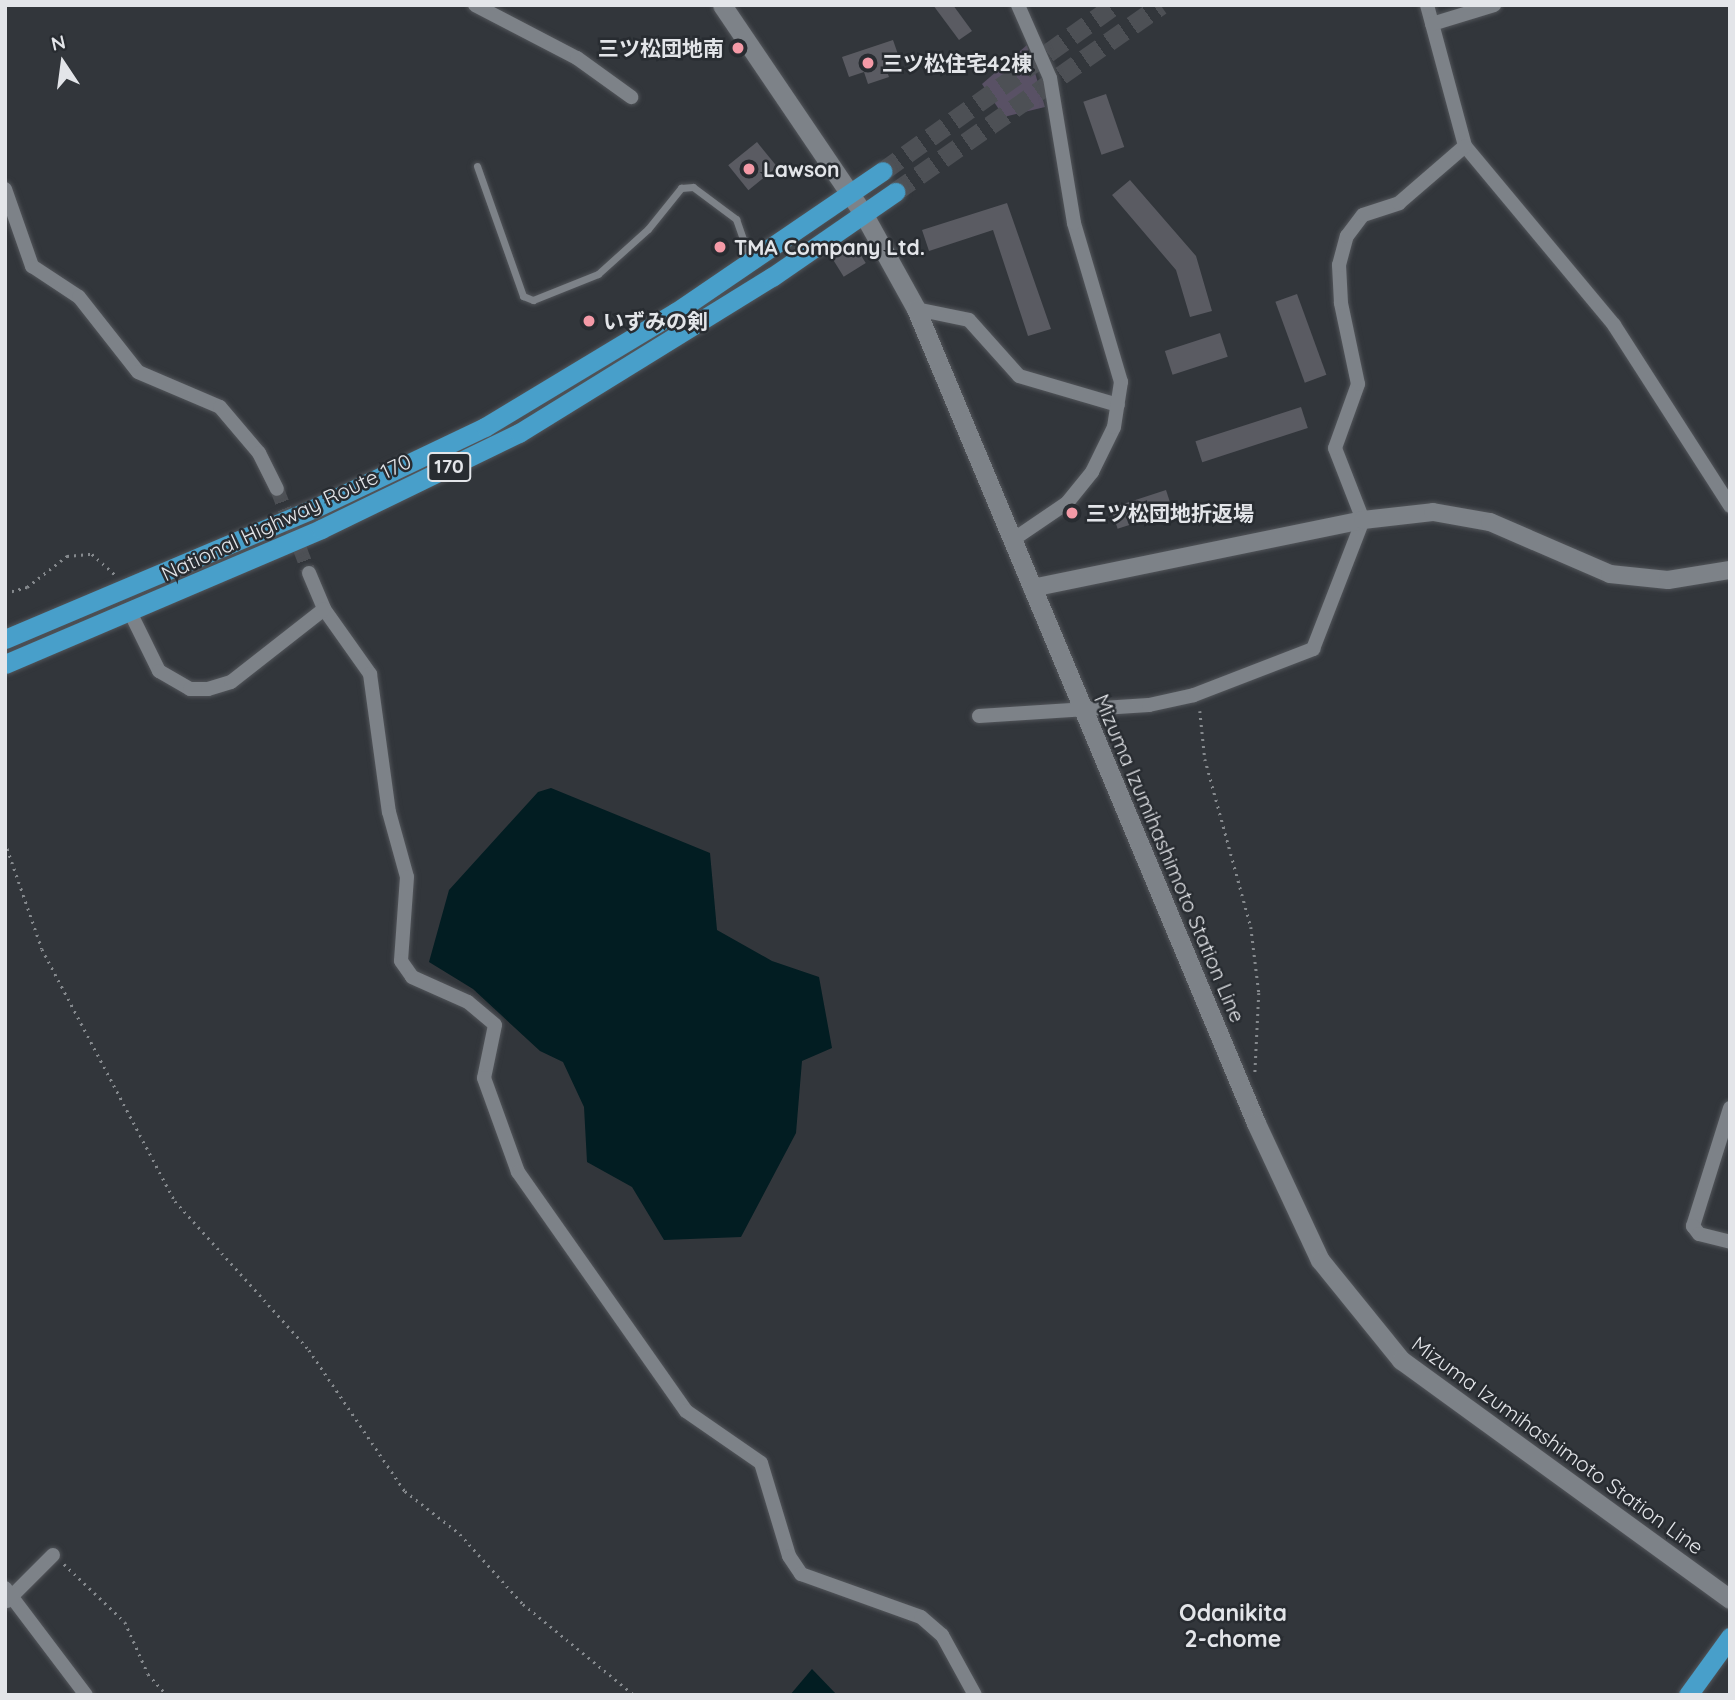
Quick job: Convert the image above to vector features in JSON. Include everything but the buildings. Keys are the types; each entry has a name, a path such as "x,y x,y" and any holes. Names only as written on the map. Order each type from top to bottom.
{"highway":[{"name":"National Highway Route 170","path":"5,639 123,590 485,427 751,262 883,171"},
{"name":"National Highway Route 170","path":"5,664 130,612 519,433 864,215 895,192"},
{"path":"1688,1695 1730,1637"}],"main road":[{"name":"Mizuma Izumihashimoto Station Line","path":"722,5 864,215 916,309 1011,541 1297,1217 1337,1286 1401,1360 1730,1600"}],"street":[{"path":"475,5 577,58 631,97"},
{"path":"1011,541 1067,503 1093,472 1118,405 1115,349 1074,223 1050,78 1018,5"},
{"path":"1427,5 1465,146 1614,325 1730,506"},
{"path":"1432,24 1494,5"},
{"path":"979,716 1083,712 1194,695 1313,649 1363,520 1335,447 1358,384 1341,303 1341,256 1363,215 1399,203 1465,146"},
{"path":"5,190 33,266 79,297 138,372 220,407 259,453 276,489"},
{"path":"916,309 968,320 1020,376 1118,405"},
{"path":"1032,588 1363,520 1458,513 1610,574 1643,579 1730,570"},
{"path":"309,573 324,609 370,674 389,811 407,877 401,961 412,977 468,1002 495,1024 484,1078 488,1100 530,1192 686,1411 761,1462 789,1556 801,1574 822,1587 921,1617 942,1635 975,1695"},
{"path":"130,612 159,671 190,689 208,689 231,682 324,609"},
{"path":"1730,1108 1693,1226 1699,1234 1730,1242"},
{"path":"53,1555 7,1595 86,1695"}],"lane":[{"path":"477,166 523,296 533,300 598,274 681,188 694,187 736,219 751,262"}],"path":[{"path":"5,593 27,587 67,556 92,554 113,569 123,590"},
{"path":"1194,695 1205,723 1205,759 1251,927 1258,1059"},
{"path":"5,842 41,948 175,1200 309,1350 405,1491 460,1534 523,1604 634,1695"},
{"path":"53,1555 125,1622 148,1674 167,1695"}],"shaded area":[{"path":"1027,45 1045,107 1004,117 982,84"}],"water":[{"path":"551,788 710,853 717,930 772,961 819,977 832,1048 802,1061 796,1133 741,1237 664,1240 632,1187 587,1162 584,1107 563,1062 540,1051 473,989 429,962 449,890 538,792"},
{"path":"812,1669 837,1695 790,1695"}],"tunnel":[{"path":"883,171 1115,5"},
{"path":"895,192 1161,5"},
{"path":"277,489 309,573"}],"place":[{"name":"三ツ松団地南","path":"738,48"},
{"name":"三ツ松住宅42棟","path":"868,63"},
{"name":"Lawson","path":"749,169"},
{"name":"TMA Company Ltd.","path":"720,247"},
{"name":"いずみの剣","path":"589,321"},
{"name":"三ツ松団地折返場","path":"1072,513"}],"district":[{"name":"Odanikita 2-chome","path":"1233,1626"}]}
